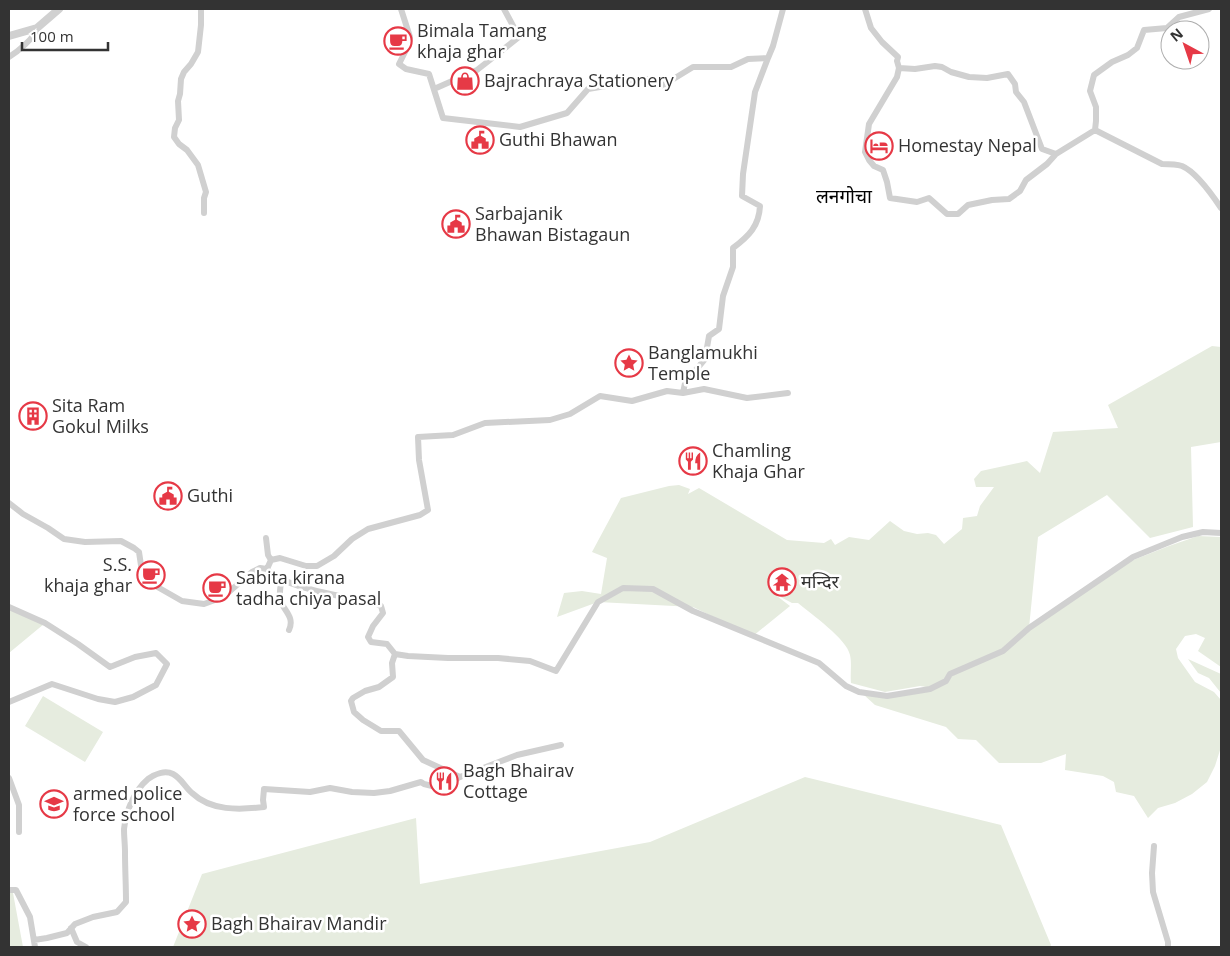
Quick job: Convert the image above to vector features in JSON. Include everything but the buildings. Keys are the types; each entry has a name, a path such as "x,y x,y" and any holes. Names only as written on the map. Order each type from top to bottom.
{"street":[{"path":"9,36 37,28 59,9"},
{"path":"201,9 198,52 181,78 178,101 179,120 175,128 174,137 198,165 206,192 204,214"},
{"path":"401,9 410,37 408,46 399,64 406,68 429,74 443,118 520,127 567,113 588,89 648,79 662,86 692,67 731,67 748,59 768,58"},
{"path":"434,90 477,70 519,37 504,9"},
{"path":"683,392 686,383 705,359 709,336 718,329 723,296 733,267 733,248 747,238 754,228 760,212 760,206 742,196 742,174 755,92 773,46 783,9"},
{"path":"865,9 871,28 898,57 899,68 897,77 869,124 865,152 874,166 883,170 890,198 917,202 929,198 946,214 958,214 968,205 1009,199 1020,190 1026,180 1047,164 1056,154 1095,130"},
{"path":"1095,130 1096,107 1090,91 1094,75 1137,48 1144,30 1167,28 1179,17 1209,9"},
{"path":"9,57 27,43 37,28"},
{"path":"899,68 915,69 935,66 969,77 987,78 1008,74 1015,84 1016,92 1024,102 1042,149 1056,154"},
{"path":"1095,130 1162,164 1174,164 1186,168 1199,179 1221,208"},
{"path":"271,560 280,558 306,566 317,566 334,556 352,539 368,529 420,515 428,510 419,460 418,437 453,435 485,423 550,420 570,414 600,396 632,401 667,391 683,392 704,388 746,398 788,393"},
{"path":"9,503 22,514 64,539 85,542 121,541 134,548 138,552 142,572 154,585 182,601 204,604 223,597 252,572 260,568 267,569 271,574 295,585 375,603 381,606 383,612 368,637 371,642 387,644 395,654 530,661 556,670 598,602 623,588 653,588 693,611 819,663 846,686 859,692 887,696 930,689 946,681 950,674 1004,651 1029,628 1133,557 1182,536 1203,532 1221,533"},
{"path":"266,538 268,556 271,560"},
{"path":"267,569 271,560"},
{"path":"281,579 280,600 290,617 290,630"},
{"path":"9,607 45,623 110,667 135,657 156,653 167,664 156,685 133,697 115,702 98,699 52,684 9,702"},
{"path":"395,654 392,663 393,677 379,687 365,691 352,698 351,702 354,712 362,720 382,731 399,732 423,760 460,776"},
{"path":"9,890 16,890 30,917 35,944 47,938 66,933 75,924 94,917 117,912 126,902 124,829 129,809 135,794 144,783 153,775 162,772 173,774 197,798 212,805 242,809 264,806 264,789 310,792 330,788 374,793 390,791 420,782 440,788 460,776 517,755 561,745"},
{"path":"9,778 19,805 19,832"},
{"path":"1154,846 1153,892 1168,947"},
{"path":"72,928 77,942 86,947"}],"shaded area":[{"path":"1212,346 1221,347 1221,442 1191,447 1193,527 1150,538 1107,495 1038,537 1029,628 1131,561 1198,536 1221,537 1221,667 1198,651 1205,638 1196,634 1185,636 1176,649 1178,658 1195,682 1214,692 1221,700 1221,747 1207,782 1192,794 1175,803 1158,808 1148,818 1134,796 1116,792 1114,782 1103,776 1065,770 1066,754 1041,763 999,763 976,740 958,739 946,727 875,705 864,695 886,698 932,688 920,686 885,692 851,683 850,655 836,634 798,603 792,603 773,593 790,606 753,636 693,607 598,602 557,617 564,593 582,591 601,594 607,558 592,552 621,498 679,485 690,489 688,494 699,488 787,540 824,543 831,539 835,545 849,537 869,540 890,521 904,531 936,535 944,544 962,529 963,518 977,516 980,506 994,487 976,487 974,479 981,471 1027,461 1040,473 1053,432 1118,428 1108,405"},
{"path":"9,609 44,624 9,653"},
{"path":"1188,659 1221,674 1221,693 1209,678 1198,673"},
{"path":"43,696 103,732 85,762 25,726"},
{"path":"805,777 1001,825 1051,945 1050,947 173,947 202,874 416,818 420,884 650,842"},
{"path":"9,893 13,893 23,947 9,947"}],"place":[{"name":"Bimala Tamang khaja ghar","path":"398,41"},
{"name":"Bajrachraya Stationery","path":"465,81"},
{"name":"Guthi Bhawan","path":"480,140"},
{"name":"Homestay Nepal","path":"879,146"},
{"name":"Sarbajanik Bhawan Bistagaun","path":"456,224"},
{"name":"Banglamukhi Temple","path":"629,363"},
{"name":"Sita Ram Gokul Milks","path":"33,416"},
{"name":"Chamling Khaja Ghar","path":"693,461"},
{"name":"Guthi","path":"168,496"},
{"name":"S.S. khaja ghar","path":"151,575"},
{"name":"मन्दिर","path":"782,582"},
{"name":"Sabita kirana tadha chiya pasal","path":"217,588"},
{"name":"Bagh Bhairav Cottage","path":"444,781"},
{"name":"armed police force school","path":"54,804"},
{"name":"Bagh Bhairav Mandir","path":"192,924"}],"district":[{"name":"लनगोचा","path":"844,196"}]}
